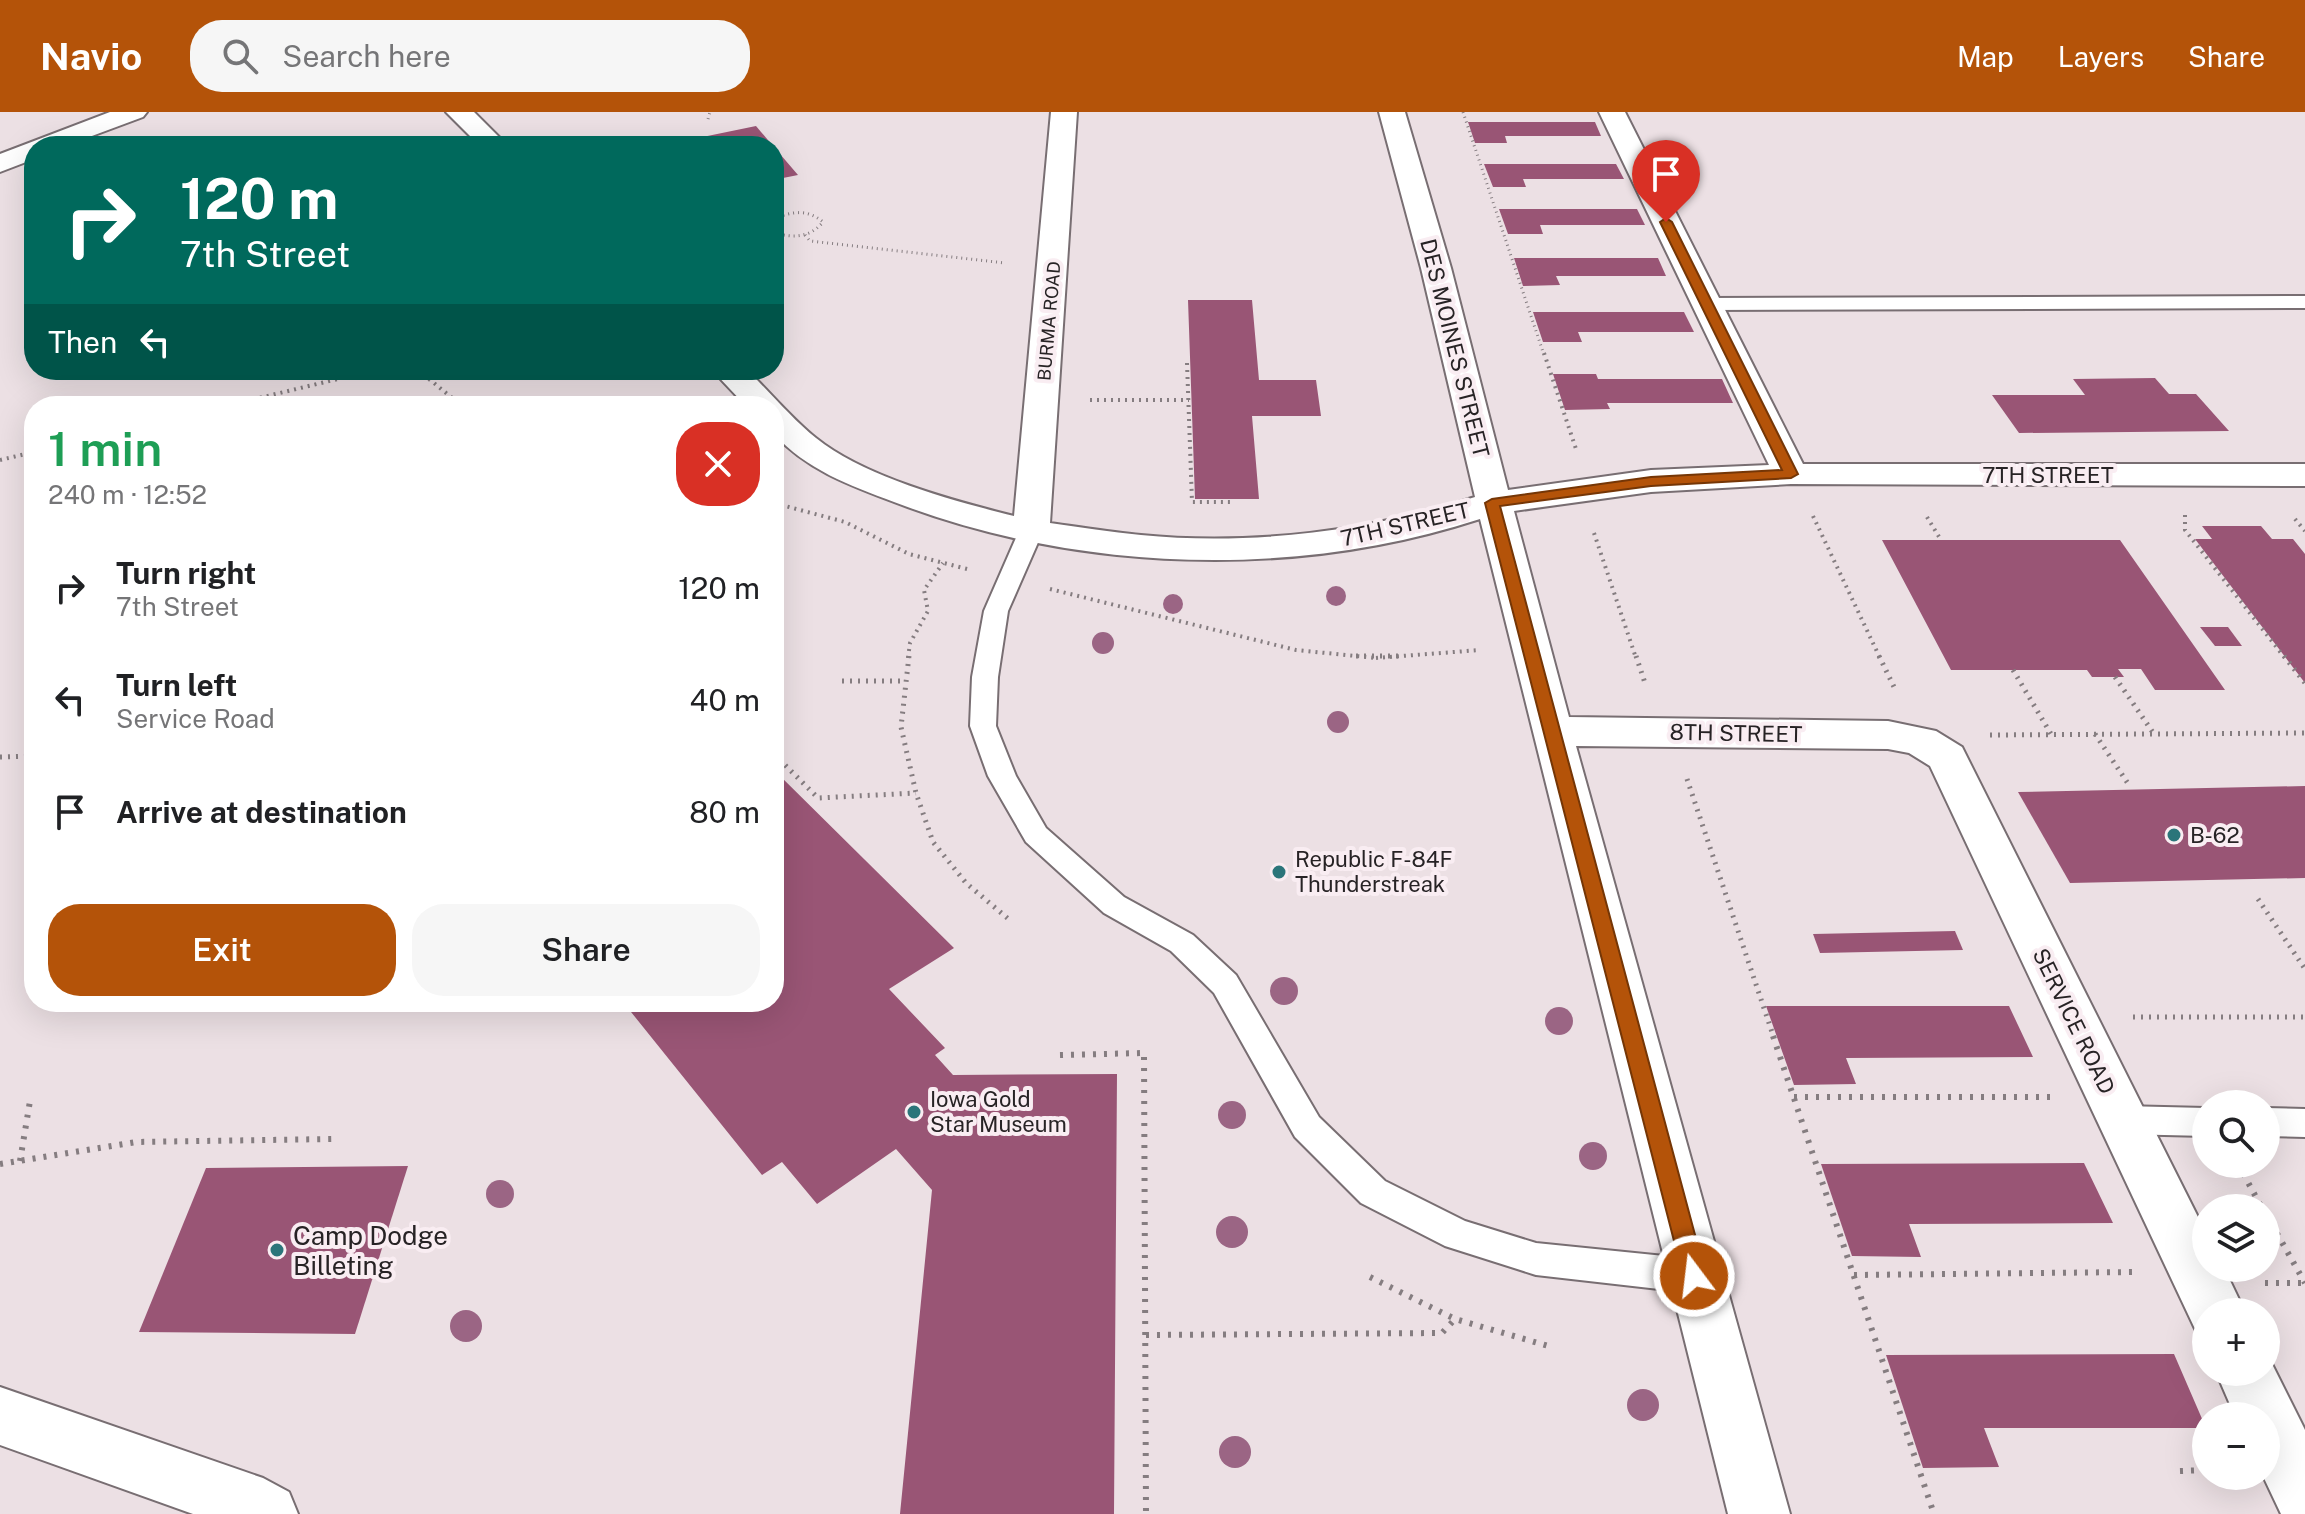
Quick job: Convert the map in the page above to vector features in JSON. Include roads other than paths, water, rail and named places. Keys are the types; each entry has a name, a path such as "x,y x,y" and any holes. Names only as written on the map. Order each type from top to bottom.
{"street":[{"path":"68,136 134,112"},
{"path":"459,112 484,136"},
{"name":"BURMA ROAD","path":"1031,531 1064,112"},
{"name":"DES MOINES STREET","path":"1392,112 1436,268 1529,646 1759,1514"},
{"path":"1612,112 1791,474"},
{"path":"0,164 24,153"},
{"path":"738,380 755,396"},
{"name":"7TH STREET","path":"784,425 803,445 842,470 950,511 1031,531 1143,546 1211,549 1334,541 1443,519 1492,503 1651,481 1791,474 2305,475"},
{"name":"8TH STREET","path":"1552,731 1888,735 1921,741"},
{"name":"SERVICE ROAD","path":"1921,741 1947,757 2206,1292"},
{"path":"2252,1386 2305,1496"},
{"path":"0,1416 241,1500 267,1514"}],"lane":[{"path":"1707,304 2305,302"},
{"path":"1031,531 996,611 985,677 983,726 1002,776 1036,835 1114,905 1182,943 1225,984 1307,1127 1373,1192 1457,1235 1536,1259 1694,1276"},
{"path":"2117,1108 2192,1120"},
{"path":"2280,1122 2305,1123"}],"place":[{"name":"B-62","path":"2174,835"},
{"name":"Republic F-84F Thunderstreak","path":"1279,872"},
{"name":"Iowa Gold Star Museum","path":"914,1112"},
{"name":"Camp Dodge Billeting","path":"277,1250"}]}
